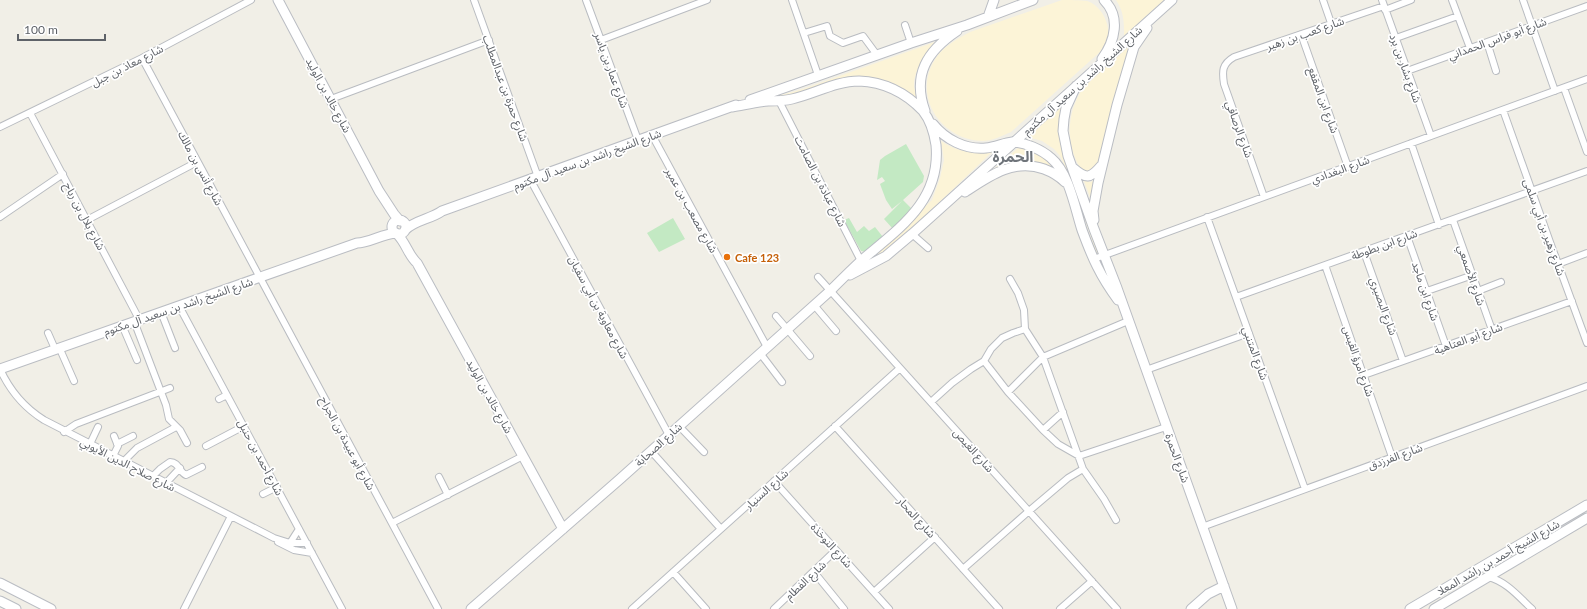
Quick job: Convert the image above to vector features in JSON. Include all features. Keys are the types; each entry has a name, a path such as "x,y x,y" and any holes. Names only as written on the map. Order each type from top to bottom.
{"street":[{"name":"شارع معاذ بن جبل","path":"0,127 142,58 251,0"},
{"name":"شارع خالد بن الوليد","path":"278,0 379,191 394,214 398,227 417,257 418,263 563,529"},
{"name":"شارع حمزة بن عبدالمطلب","path":"474,0 489,40 534,178"},
{"name":"شارع عمار بن ياسر","path":"586,0 638,140"},
{"path":"601,40 694,2 707,0"},
{"path":"792,0 818,75"},
{"path":"988,17 994,0"},
{"path":"1096,68 1107,52 1114,32 1115,20 1111,10 1104,0"},
{"path":"1324,0 1331,23"},
{"name":"شارع كعب بن زهير","path":"1227,61 1234,57 1384,5 1412,0"},
{"path":"1452,0 1470,48"},
{"path":"1522,0 1555,91"},
{"path":"1582,0 1585,6"},
{"name":"شارع الشيخ راشد بن سعيد آل مكتوم","path":"0,369 136,320 382,235 414,219 442,211 818,75 967,25 1026,1"},
{"path":"1094,229 1094,201 1107,142 1134,47 1142,33 1169,3"},
{"name":"شارع الشيخ راشد بن سعيد آل مكتوم","path":"844,278 886,256 912,234 1169,3"},
{"name":"شارع بشار بن برد","path":"1384,5 1431,136"},
{"name":"شارع أبو فراس الحمداني","path":"1407,70 1585,6"},
{"path":"1396,38 1458,16"},
{"path":"905,25 911,43"},
{"path":"967,25 944,40 927,60 922,73 920,87 921,100 928,118 944,136 957,144 985,149 1013,142"},
{"path":"804,33 826,26 830,36 843,43 863,36 877,55"},
{"name":"شارع ابن المقفع","path":"1300,34 1348,166"},
{"path":"331,99 489,40"},
{"path":"1487,42 1496,71"},
{"name":"شارع أنس بن مالك","path":"142,58 259,278"},
{"name":"شارع الرصافي","path":"1227,61 1223,66 1222,73 1224,84 1264,197"},
{"name":"شارع البغدادي","path":"1094,259 1587,80"},
{"name":"شارع الشيخ راشد بن سعيد آل مكتوم","path":"732,107 760,102 792,99 846,82 859,81 875,83 903,94 913,101 928,118 934,134 936,170 926,196 911,216 844,278"},
{"name":"شارع الحمرة","path":"1076,86 1066,108 1063,131 1065,145 1232,609"},
{"path":"1564,88 1587,152"},
{"path":"776,90 773,97 779,101"},
{"name":"شارع عبادة بن الصامت","path":"779,101 861,261"},
{"name":"شارع زهير بن أبي سلمى","path":"1503,110 1587,340"},
{"name":"شارع بلال بن رباح","path":"30,113 87,220 136,320 166,405 169,419 180,430 187,443"},
{"name":"شارع مصعب بن عمير","path":"652,135 768,347"},
{"name":"شارع الحمرة","path":"1013,142 1026,144 1038,150 1052,158 1060,167 1104,282 1123,308"},
{"path":"1412,143 1440,225"},
{"path":"87,220 197,162"},
{"path":"1072,167 1084,176 1089,177 1094,174 1103,164"},
{"path":"942,207 992,174 1010,167 1040,167 1062,178 1068,186"},
{"name":"شارع ابن بطوطة","path":"1236,297 1587,171"},
{"path":"0,217 63,174"},
{"name":"شارع معاوية بن أبي سفيان","path":"534,178 669,435"},
{"name":"شارع المتنبي","path":"1207,217 1305,489"},
{"name":"شارع الأصمعي","path":"1453,220 1492,330"},
{"path":"912,234 928,248"},
{"name":"شارع ابن ماجد","path":"1407,236 1446,346"},
{"name":"شارع البصيري","path":"1364,252 1403,361"},
{"path":"1558,264 1587,253"},
{"name":"شارع امرؤ القيس","path":"1325,266 1392,457"},
{"path":"1427,291 1473,275"},
{"name":"شارع الغيص","path":"818,277 1117,609"},
{"name":"شارع أبو عبيدة بن الجراح","path":"259,278 438,609"},
{"name":"شارع الصحابة","path":"473,608 844,278"},
{"path":"1010,279 1024,310 1025,329 1043,357 1083,469 1104,499 1116,520"},
{"path":"1478,291 1502,282"},
{"name":"شارع أبو العتاهية","path":"1364,375 1572,301"},
{"path":"814,305 836,331"},
{"name":"شارع أحمد بن حنبل","path":"179,306 342,609"},
{"path":"161,312 175,348"},
{"path":"776,316 810,356"},
{"path":"1008,392 1043,357 1128,321"},
{"path":"122,325 137,360"},
{"path":"931,402 958,378 984,361 991,349 1002,338 1013,332 1025,329"},
{"path":"48,333 74,381"},
{"path":"1146,370 1249,333"},
{"path":"760,353 782,382"},
{"path":"984,361 1008,392 1043,430 1058,444 1079,456 1166,427"},
{"name":"شارع السنيار","path":"632,609 900,368"},
{"name":"شارع صلاح الدين الأيوبي","path":"0,369 12,392 22,404 36,415 64,432 274,538 289,549 303,553 312,553"},
{"name":"شارع الفرزدق","path":"1202,526 1587,386"},
{"path":"64,432 76,424 170,388"},
{"path":"219,399 228,395"},
{"path":"1043,430 1063,412"},
{"path":"206,446 244,426"},
{"path":"678,426 704,452"},
{"name":"شارع المحار","path":"836,426 999,609"},
{"path":"90,444 98,427"},
{"path":"124,461 137,448 176,427"},
{"path":"113,456 117,449 114,436"},
{"path":"117,444 133,436"},
{"path":"124,441 131,453"},
{"path":"651,451 721,529"},
{"path":"392,523 523,456"},
{"path":"153,476 170,462 175,463 186,475 202,467"},
{"path":"166,483 180,468"},
{"path":"963,569 1028,511 1068,478 1083,469"},
{"path":"440,477 448,495"},
{"name":"شارع النوخذة","path":"774,481 887,608"},
{"path":"263,494 277,487"},
{"name":"شارع الشيخ أحمد بن راشد المعلا","path":"1410,609 1587,505"},
{"path":"184,609 231,516"},
{"name":"شارع الشيخ أحمد بن راشد المعلا","path":"1434,609 1587,518"},
{"path":"290,543 299,529"},
{"path":"874,592 935,537"},
{"name":"شارع صلاح الدين الأيوبي","path":"274,538 290,543 307,543"},
{"name":"شارع الفطام","path":"774,609 780,606 836,550"},
{"path":"1502,569 1502,576 1508,586"},
{"path":"673,572 706,609"},
{"path":"814,572 844,609"},
{"path":"1488,577 1508,586 1532,609"},
{"path":"1060,609 1092,581"},
{"path":"0,583 51,609"},
{"path":"1191,609 1212,591 1224,586"},
{"path":"0,601 16,609"}],"green space":[{"path":"906,144 924,176 923,182 903,200 913,210 893,229 884,219 902,201 892,209 886,200 880,184 885,181 882,177 877,180 880,160"},
{"path":"673,218 685,239 659,252 647,233"},
{"path":"849,218 857,232 864,226 869,231 875,227 883,237 866,252 861,251 844,220"}],"sand":[{"path":"1062,0 1087,1 1092,3 1100,10 1106,20 1108,36 1100,52 1008,134 982,141 966,138 953,132 941,123 933,111 928,98 927,84 930,69 941,51 970,32"},
{"path":"1116,0 1164,0 1124,36 1123,17"},
{"path":"1133,41 1123,78 1118,86 1098,163 1091,173 1082,171 1076,161 1070,140 1073,108 1083,88"},
{"path":"935,42 921,63 914,81 917,100 865,80 780,100 778,96 803,89"},
{"path":"1064,105 1061,117 1101,253 1097,254 1068,172 1060,156 1054,149 1042,141 1028,137"},
{"path":"941,141 947,145 966,152 979,153 993,151 884,255 867,262 932,200 940,178 944,160"},
{"path":"1018,148 1037,153 1046,159 1058,175 1021,162 1006,165 993,170"},
{"path":"1095,179 1091,200 1084,181 1091,182"}],"place":[{"name":"Cafe 123","path":"727,257"}],"district":[{"name":"الحمرة","path":"1013,156"}]}
